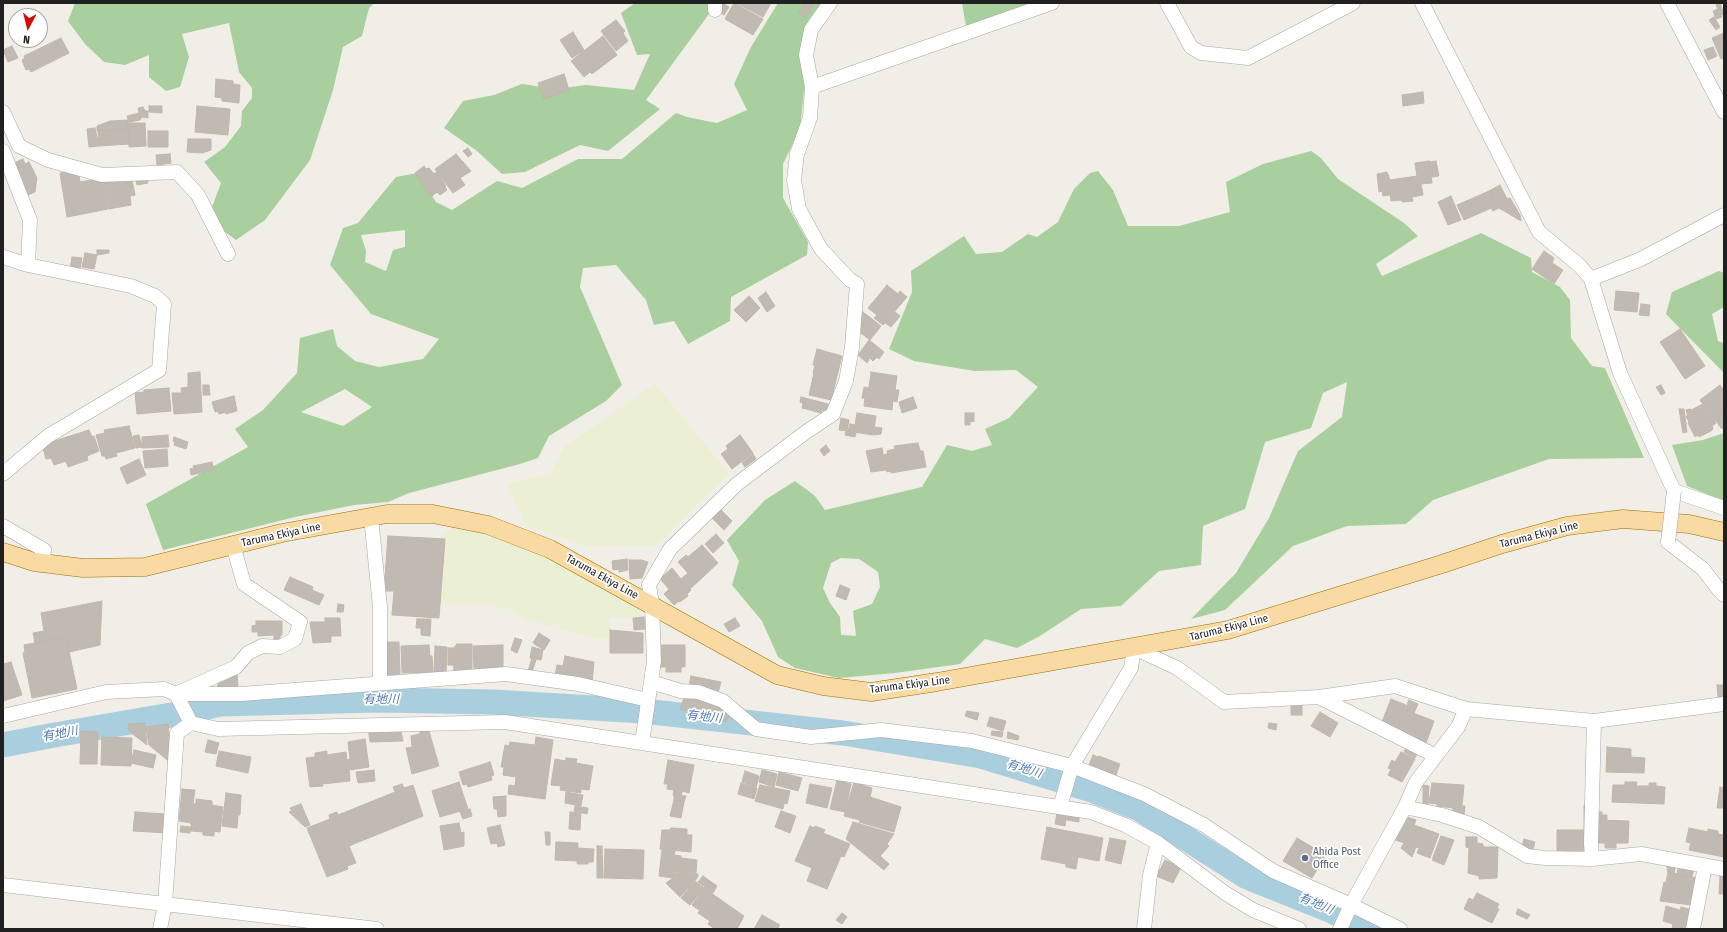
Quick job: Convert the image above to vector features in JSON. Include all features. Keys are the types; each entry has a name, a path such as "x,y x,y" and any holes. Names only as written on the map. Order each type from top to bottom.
{"main road":[{"name":"Taruma Ekiya Line","path":"3,552 42,563 83,568 145,567 282,533 387,514 433,514 488,525 550,549 652,604 734,653 777,675 823,686 871,692 1134,648 1228,630 1502,544 1566,526 1623,519 1689,524 1724,532"}],"street":[{"path":"643,739 654,661 652,604 649,585 670,549 737,484 806,432 833,414 846,381 852,346 858,284 850,280 821,250 800,209 794,180 797,154 810,118 812,87 806,55 811,30 830,3"},
{"path":"812,87 1052,3"},
{"path":"1167,3 1191,47 1201,53 1248,58 1353,3"},
{"path":"1422,3 1539,232 1580,266 1591,279 1620,373 1674,491 1668,542 1703,569 1724,595"},
{"path":"1667,3 1724,112"},
{"path":"3,112 19,146 48,160 102,175 177,172 198,196 228,254"},
{"path":"3,151 30,220 28,265"},
{"path":"1591,279 1641,259 1724,215"},
{"path":"3,257 28,265 131,286 155,296 164,304 159,370 48,436 3,474"},
{"path":"1674,491 1724,508"},
{"path":"371,517 380,608 380,683"},
{"path":"3,526 44,550 42,563"},
{"path":"176,694 236,667 248,653 257,648 262,646 280,647 295,639 300,622 244,584 233,545"},
{"path":"1060,807 1072,766 1131,668 1134,648 1177,668 1224,702 1319,697 1395,686 1466,709 1594,720 1724,704"},
{"path":"3,716 106,692 164,689 176,694 241,694 506,674 578,684 648,700"},
{"path":"651,682 681,691 698,692 723,701 756,729 811,737 881,730 972,741 1072,766 1144,794 1204,825 1273,871 1351,905 1400,929"},
{"path":"176,694 191,723"},
{"path":"1319,697 1436,756"},
{"path":"1340,929 1351,905 1405,807 1416,782 1458,727 1466,709"},
{"path":"1592,859 1590,843 1594,720"},
{"path":"160,929 165,904 177,733 191,723 218,729 505,722 643,739 1091,812 1125,825 1158,843 1225,893 1253,910 1300,929"},
{"path":"1405,807 1442,815 1479,827 1527,856 1592,859 1641,854 1724,869"},
{"path":"1144,929 1150,875 1158,843"},
{"path":"1693,929 1705,866"},
{"path":"3,885 377,929"}],"green space":[{"path":"75,3 374,3 369,8 362,36 343,47 333,90 310,160 265,220 236,240 224,231 212,207 221,183 204,162 225,147 241,126 242,111 252,98 252,88 239,72 229,23 182,34 189,57 180,87 166,91 149,77 149,55 125,65 104,62 85,44 68,21"},
{"path":"635,3 709,3 709,14 646,100 660,109 608,151 580,145 525,172 502,174 477,151 444,128 463,101 494,95 522,84 556,89 586,85 634,90 650,54 637,55 621,13"},
{"path":"778,3 821,3 808,21 806,72 800,129 783,164 783,198 808,242 807,255 731,297 730,321 688,344 674,321 654,325 646,300 616,265 583,268 580,287 622,385 606,401 549,436 538,458 409,493 388,502 354,505 295,517 163,550 146,504 248,447 235,429 263,410 297,373 300,338 333,329 337,346 355,361 379,367 423,359 439,339 371,314 330,265 343,228 358,223 396,177 417,173 436,202 452,210 497,181 522,188 578,159 622,159 676,113 687,117 717,123 747,110 734,84 751,47","holes":["405,230 405,247 393,250 386,271 365,262 366,251 361,235","345,389 372,407 343,426 301,412"]},
{"path":"962,3 1033,3 966,26"},
{"path":"1311,151 1321,158 1338,179 1404,223 1418,236 1376,264 1382,276 1481,233 1531,258 1532,272 1560,287 1570,300 1571,338 1592,366 1605,368 1644,458 1549,459 1433,500 1406,524 1347,526 1293,546 1225,610 1191,619 1236,573 1269,518 1298,451 1342,417 1347,382 1323,393 1311,428 1265,442 1245,509 1203,526 1201,565 1159,571 1121,606 1081,609 1040,636 1017,648 985,639 960,664 895,673 839,678 795,668 778,657 762,621 732,585 739,561 727,540 765,500 795,481 815,496 825,510 922,487 947,445 972,451 992,445 985,429 1009,418 1038,387 1016,370 975,371 914,361 889,349 912,292 911,271 964,236 976,254 1002,252 1028,234 1037,237 1058,222 1074,189 1090,173 1098,171 1113,190 1128,226 1179,226 1230,212 1226,182 1263,164","holes":["841,558 859,559 878,572 880,587 872,604 853,611 856,636 841,635 840,617 830,603 823,588 831,563"]},
{"path":"1719,271 1724,273 1724,307 1712,314 1718,341 1724,343 1724,373 1666,314 1672,292"},
{"path":"655,384 729,473 656,545 588,547 526,525 506,484 550,474 565,446"},
{"path":"1724,433 1724,501 1687,486 1672,445 1703,440"},
{"path":"455,526 527,548 639,605 640,618 610,618 609,638 596,639 533,621 492,604 437,605 441,535"}],"building":[{"path":"722,3 729,7 724,15 713,8"},
{"path":"734,3 763,19 753,35 725,19"},
{"path":"736,3 771,3 763,17"},
{"path":"805,3 813,4 805,17 799,13"},
{"path":"1720,3 1724,14 1721,15 1722,17 1716,19 1713,11 1718,9 1716,5"},
{"path":"1714,17 1720,27 1716,30 1709,20"},
{"path":"616,20 625,31 623,33 628,41 616,51 601,31"},
{"path":"573,32 584,50 572,58 560,40"},
{"path":"1724,33 1724,57 1721,59 1712,38"},
{"path":"603,36 617,55 592,74 590,72 584,77 571,61"},
{"path":"61,38 69,53 31,72 29,69 26,70 22,60 25,58 24,56 40,48 48,48 48,44"},
{"path":"1713,47 1717,56 1708,60 1704,50"},
{"path":"13,48 18,58 8,62 3,50"},
{"path":"564,74 569,90 544,99 538,83"},
{"path":"216,79 233,81 233,84 240,85 239,103 222,101 222,98 215,97"},
{"path":"1423,92 1424,103 1403,106 1402,95"},
{"path":"149,106 162,106 162,113 149,112"},
{"path":"197,106 230,109 228,135 195,132"},
{"path":"143,107 145,111 148,111 148,118 142,117 140,120 129,122 127,116 139,113 138,108"},
{"path":"128,120 128,129 97,131 97,126 110,121"},
{"path":"128,123 145,123 146,146 129,147"},
{"path":"95,128 99,146 89,147 87,129"},
{"path":"128,129 129,144 99,146 98,131"},
{"path":"148,131 168,131 168,147 148,147"},
{"path":"188,139 211,139 211,150 202,153 187,152"},
{"path":"468,148 472,154 468,157 463,151"},
{"path":"170,154 171,163 157,165 156,155"},
{"path":"456,154 471,171 460,178 465,185 453,193 435,169"},
{"path":"23,159 25,164 16,168 14,163"},
{"path":"1429,161 1432,183 1421,184 1423,195 1412,197 1413,201 1402,202 1402,200 1391,201 1390,195 1383,196 1382,191 1379,192 1377,174 1387,172 1390,180 1417,176 1415,163"},
{"path":"1436,161 1439,176 1432,177 1429,162"},
{"path":"29,162 37,178 35,192 28,195 15,169"},
{"path":"424,166 426,169 429,168 434,174 437,172 447,190 440,195 437,192 431,197 415,173"},
{"path":"78,170 80,182 103,178 108,209 67,217 60,173"},
{"path":"146,174 148,183 137,185 135,176"},
{"path":"131,175 135,195 130,196 131,205 109,209 104,180"},
{"path":"1500,185 1507,199 1510,198 1520,215 1521,221 1499,208 1493,211 1491,208 1496,206 1489,191"},
{"path":"1489,191 1496,206 1464,220 1457,205"},
{"path":"1451,196 1461,220 1448,225 1438,202"},
{"path":"97,250 109,250 109,253 97,255"},
{"path":"1544,251 1554,258 1552,263 1563,270 1554,284 1532,269"},
{"path":"85,253 97,255 94,269 82,267"},
{"path":"72,257 82,258 80,269 70,268"},
{"path":"887,285 898,294 900,291 907,297 883,325 874,318 877,315 868,308"},
{"path":"1616,291 1639,293 1637,312 1614,310"},
{"path":"766,292 775,306 767,312 758,298"},
{"path":"749,296 760,308 746,322 734,310"},
{"path":"1641,304 1650,305 1649,316 1639,315"},
{"path":"863,312 881,326 870,340 857,330 854,324"},
{"path":"895,312 900,316 891,327 885,323"},
{"path":"1680,329 1705,366 1685,379 1660,342"},
{"path":"869,340 884,352 879,359 877,357 873,361 870,358 867,363 858,355"},
{"path":"817,349 842,356 831,400 809,395"},
{"path":"200,372 202,412 174,414 172,393 182,393 181,388 188,387 188,373"},
{"path":"871,372 897,376 895,390 899,390 897,402 893,401 892,410 864,406 865,398 862,398 864,387 869,388"},
{"path":"203,385 209,385 210,395 203,395"},
{"path":"1661,385 1665,393 1661,395 1656,387"},
{"path":"1720,385 1724,391 1724,427 1722,429 1700,400"},
{"path":"169,388 171,411 137,414 135,393 144,392 144,390"},
{"path":"234,396 237,411 226,414 226,412 219,414 218,411 215,412 212,402"},
{"path":"801,397 828,404 826,411 822,410 821,413 802,408 803,403 800,402"},
{"path":"913,397 917,408 902,413 899,402"},
{"path":"1703,404 1716,423 1712,426 1713,429 1711,431 1699,437 1698,435 1695,437 1688,423 1686,410 1691,410"},
{"path":"1679,409 1684,409 1687,432 1683,433"},
{"path":"857,413 876,416 873,435 854,432"},
{"path":"965,413 974,413 974,422 970,421 970,425 965,425"},
{"path":"841,418 849,420 847,431 839,430"},
{"path":"850,424 855,425 854,432 848,431"},
{"path":"129,426 135,448 116,453 117,456 106,459 105,456 102,456 96,435 105,433 104,430"},
{"path":"875,427 882,428 881,434 874,435"},
{"path":"89,430 92,437 94,436 99,451 87,456 88,460 68,467 66,461 54,465 51,458 46,459 43,448 45,444"},
{"path":"846,431 856,433 855,437 845,435"},
{"path":"139,435 142,447 136,448 133,436"},
{"path":"168,435 169,447 142,448 142,437"},
{"path":"740,435 753,453 732,469 721,454 728,449 726,446"},
{"path":"174,437 188,442 186,449 174,445"},
{"path":"918,443 920,451 923,451 926,467 891,473 887,451 895,449 894,446"},
{"path":"826,445 830,451 824,456 820,450"},
{"path":"882,448 886,470 871,472 866,451"},
{"path":"167,449 168,466 145,468 143,451"},
{"path":"753,454 756,459 745,467 742,463"},
{"path":"887,454 890,471 887,472 884,455"},
{"path":"139,459 146,475 127,484 120,468"},
{"path":"212,462 214,470 191,475 190,469 194,468 193,466"},
{"path":"721,510 732,521 724,530 712,518"},
{"path":"716,534 724,543 713,553 705,544"},
{"path":"388,536 445,539 439,618 392,615 394,591 384,591"},
{"path":"702,545 718,563 690,589 691,590 687,594 688,596 674,605 664,594 669,589 660,579 672,568 681,579 688,573 678,562 686,555 688,557"},
{"path":"627,559 628,570 619,572 619,569 613,570 612,561"},
{"path":"629,560 641,560 648,562 642,578 630,579"},
{"path":"290,577 313,587 312,590 324,595 319,605 284,590"},
{"path":"840,585 850,589 846,600 836,596"},
{"path":"102,601 100,645 69,652 66,637 35,643 33,633 44,631 41,613"},
{"path":"338,604 344,605 343,612 337,612"},
{"path":"644,617 645,629 634,630 633,618"},
{"path":"325,618 340,618 341,636 331,636 331,642 313,643 310,622 325,622"},
{"path":"735,618 740,626 729,632 724,624"},
{"path":"417,619 431,619 430,636 421,635 421,628 416,628"},
{"path":"256,621 282,621 282,635 280,635 280,642 274,642 274,635 258,636 258,632 252,632 252,626 256,625"},
{"path":"610,630 643,633 643,653 610,653"},
{"path":"539,633 550,640 544,650 533,643"},
{"path":"66,637 77,689 32,698 23,653 25,652 24,645"},
{"path":"515,638 522,640 517,653 511,650"},
{"path":"383,642 399,642 400,674 383,675"},
{"path":"457,644 472,644 472,670 454,671 453,649"},
{"path":"429,645 430,656 432,656 433,672 402,673 401,646"},
{"path":"503,645 503,669 474,669 473,646"},
{"path":"659,645 685,645 685,667 681,667 681,672 666,672 666,667 659,667"},
{"path":"435,646 447,647 446,673 434,672"},
{"path":"532,647 543,650 541,660 530,658"},
{"path":"448,648 454,648 454,665 448,665"},
{"path":"565,656 594,662 592,683 555,676 557,665 563,666"},
{"path":"532,658 536,660 532,672 528,671"},
{"path":"11,662 22,695 3,701 3,664"},
{"path":"237,674 238,686 218,687 218,677"},
{"path":"691,676 721,682 718,693 689,687"},
{"path":"1717,685 1724,685 1724,696 1718,697"},
{"path":"685,695 721,706 729,716 726,722 680,709"},
{"path":"1391,699 1406,705 1395,733 1382,722"},
{"path":"1409,700 1418,704 1414,713 1405,710"},
{"path":"1291,703 1302,703 1302,715 1291,715"},
{"path":"1405,710 1434,721 1426,743 1399,732 1400,730 1397,729"},
{"path":"967,711 979,713 977,720 965,716"},
{"path":"1320,712 1338,723 1330,737 1311,726"},
{"path":"990,717 1006,721 1003,731 987,726"},
{"path":"145,723 147,745 129,731 128,724"},
{"path":"1269,723 1277,724 1276,730 1268,728"},
{"path":"168,724 171,763 149,745 146,727"},
{"path":"400,727 403,741 370,742 368,728"},
{"path":"427,730 429,731 439,766 412,774 406,748 412,747 411,736 420,734 420,732"},
{"path":"81,731 98,732 97,764 80,764"},
{"path":"992,731 1003,732 1002,737 991,735"},
{"path":"1008,732 1019,736 1018,740 1007,738"},
{"path":"102,737 132,738 131,766 101,765"},
{"path":"536,737 553,740 545,799 508,794 509,785 515,786 516,777 503,775 504,767 501,767 505,745 509,746 510,742 535,745"},
{"path":"365,739 369,767 349,770 350,781 310,787 306,758 315,757 315,753 327,751 327,755 346,752 347,760 350,759 348,742"},
{"path":"208,740 219,743 216,754 205,752"},
{"path":"1407,746 1418,752 1415,758 1404,752"},
{"path":"1607,747 1631,749 1631,757 1645,758 1644,773 1606,772"},
{"path":"134,750 156,755 153,768 131,763"},
{"path":"219,751 251,757 248,773 216,766"},
{"path":"1401,752 1415,759 1402,782 1388,775 1391,769 1388,768 1392,760 1395,762"},
{"path":"1093,755 1120,764 1116,775 1089,765"},
{"path":"566,758 577,759 576,763 593,766 589,790 581,789 581,793 560,790 561,786 551,785 555,759 566,761"},
{"path":"668,760 694,765 689,793 682,791 681,797 673,795 674,790 667,789 668,784 664,784"},
{"path":"490,762 494,775 491,776 492,780 468,787 467,784 463,785 459,772"},
{"path":"374,770 375,781 358,783 356,772"},
{"path":"762,770 777,774 774,787 759,782"},
{"path":"745,771 759,776 756,787 742,782"},
{"path":"779,772 802,778 798,791 776,785"},
{"path":"837,780 851,784 845,812 830,809"},
{"path":"459,782 468,809 440,817 432,791"},
{"path":"854,782 872,788 870,797 901,807 894,832 844,816"},
{"path":"1625,782 1637,782 1636,786 1649,786 1649,783 1656,783 1656,786 1665,787 1664,804 1612,802 1613,785 1625,785"},
{"path":"741,783 757,788 754,799 738,794"},
{"path":"1432,783 1464,785 1462,806 1465,806 1464,815 1453,813 1453,808 1437,806 1437,804 1429,803"},
{"path":"402,784 404,788 413,785 423,816 349,846 356,863 347,866 348,869 327,877 307,828 330,819 329,815 337,812 338,815 395,792 393,787"},
{"path":"810,784 832,788 827,808 806,803"},
{"path":"760,785 790,791 787,804 784,803 783,809 755,801"},
{"path":"1423,785 1429,786 1428,805 1423,805"},
{"path":"1720,787 1724,788 1724,808 1717,808"},
{"path":"182,789 195,790 193,804 196,804 196,799 212,801 212,805 223,807 220,832 203,830 203,832 191,831 191,823 179,821"},
{"path":"566,792 583,795 581,806 565,803"},
{"path":"226,793 241,795 240,815 238,815 237,828 222,826"},
{"path":"674,795 686,796 684,802 674,800"},
{"path":"506,796 506,816 498,817 497,809 494,809 493,797"},
{"path":"674,800 684,802 681,818 670,816"},
{"path":"301,804 310,825 305,827 289,812 292,811 290,808"},
{"path":"575,806 588,808 587,814 574,811"},
{"path":"1584,806 1590,806 1589,850 1557,851 1557,830 1584,830"},
{"path":"470,809 472,816 463,819 460,812"},
{"path":"781,811 796,816 790,833 775,827"},
{"path":"135,812 166,814 167,833 133,831"},
{"path":"570,812 581,813 580,830 569,829"},
{"path":"1597,812 1602,812 1602,815 1607,815 1607,820 1597,820"},
{"path":"1057,813 1067,815 1065,826 1055,824"},
{"path":"1068,813 1079,814 1079,822 1067,820"},
{"path":"1404,816 1416,820 1414,825 1439,834 1430,858 1417,853 1419,848 1416,847 1412,857 1401,848 1404,843 1393,839"},
{"path":"1597,820 1629,821 1628,843 1616,843 1616,848 1605,848 1605,843 1596,843"},
{"path":"853,822 894,834 887,844 889,846 880,856 889,864 884,870 846,839"},
{"path":"459,823 461,833 464,832 464,846 444,850 440,826"},
{"path":"500,825 505,845 498,847 497,843 491,844 487,828"},
{"path":"181,826 191,827 190,833 180,832"},
{"path":"810,826 814,828 815,826 825,830 823,833 850,844 844,857 841,856 827,889 807,881 812,868 795,861"},
{"path":"1047,827 1103,838 1099,861 1078,857 1076,869 1066,867 1066,864 1041,859"},
{"path":"671,828 687,829 687,835 692,835 691,852 660,849 662,830 670,830"},
{"path":"1689,828 1708,832 1708,829 1718,831 1718,834 1724,835 1724,857 1689,850 1691,843 1686,842"},
{"path":"203,830 214,831 214,836 203,835"},
{"path":"545,832 550,832 550,845 546,845"},
{"path":"1441,836 1454,840 1444,865 1432,860"},
{"path":"1466,837 1477,837 1477,843 1483,844 1483,847 1498,847 1497,878 1479,879 1479,876 1468,873 1469,848 1466,847"},
{"path":"1110,838 1126,841 1121,864 1105,860"},
{"path":"1297,838 1326,855 1312,878 1283,861"},
{"path":"1524,839 1535,842 1533,850 1522,848"},
{"path":"556,842 578,843 577,861 555,860"},
{"path":"597,846 602,846 603,878 597,878"},
{"path":"578,848 594,849 593,862 588,862 588,864 577,864"},
{"path":"605,849 644,850 643,879 604,878"},
{"path":"662,850 675,851 674,855 681,856 681,858 697,860 696,873 673,872 673,878 659,876"},
{"path":"1165,860 1181,867 1173,883 1154,875 1156,868 1160,870"},
{"path":"1666,862 1676,863 1674,873 1668,872"},
{"path":"1679,864 1694,868 1692,877 1677,874"},
{"path":"1668,872 1697,878 1691,905 1660,901"},
{"path":"674,873 698,874 698,877 680,897 666,883 673,878"},
{"path":"703,876 717,886 699,910 692,905 705,887 698,882"},
{"path":"1720,876 1724,876 1724,894 1719,894"},
{"path":"695,881 704,888 690,905 681,898"},
{"path":"711,893 744,916 737,929 715,929 708,924 710,921 698,913"},
{"path":"1477,893 1499,904 1497,908 1499,909 1492,923 1464,909 1469,898 1473,900"},
{"path":"1666,906 1680,910 1681,907 1692,910 1687,929 1672,929 1673,924 1663,921"},
{"path":"1518,909 1530,915 1527,919 1516,914"},
{"path":"842,913 847,917 842,924 836,920"},
{"path":"762,915 780,925 777,929 754,929"}],"waterway":[{"name":"有地川","path":"3,745 177,714 220,704 378,700 493,702 643,711 843,733 981,756 1092,790 1138,808 1247,877 1332,911 1368,929"}],"place":[{"name":"Ahida Post Office","path":"1305,858"}]}
